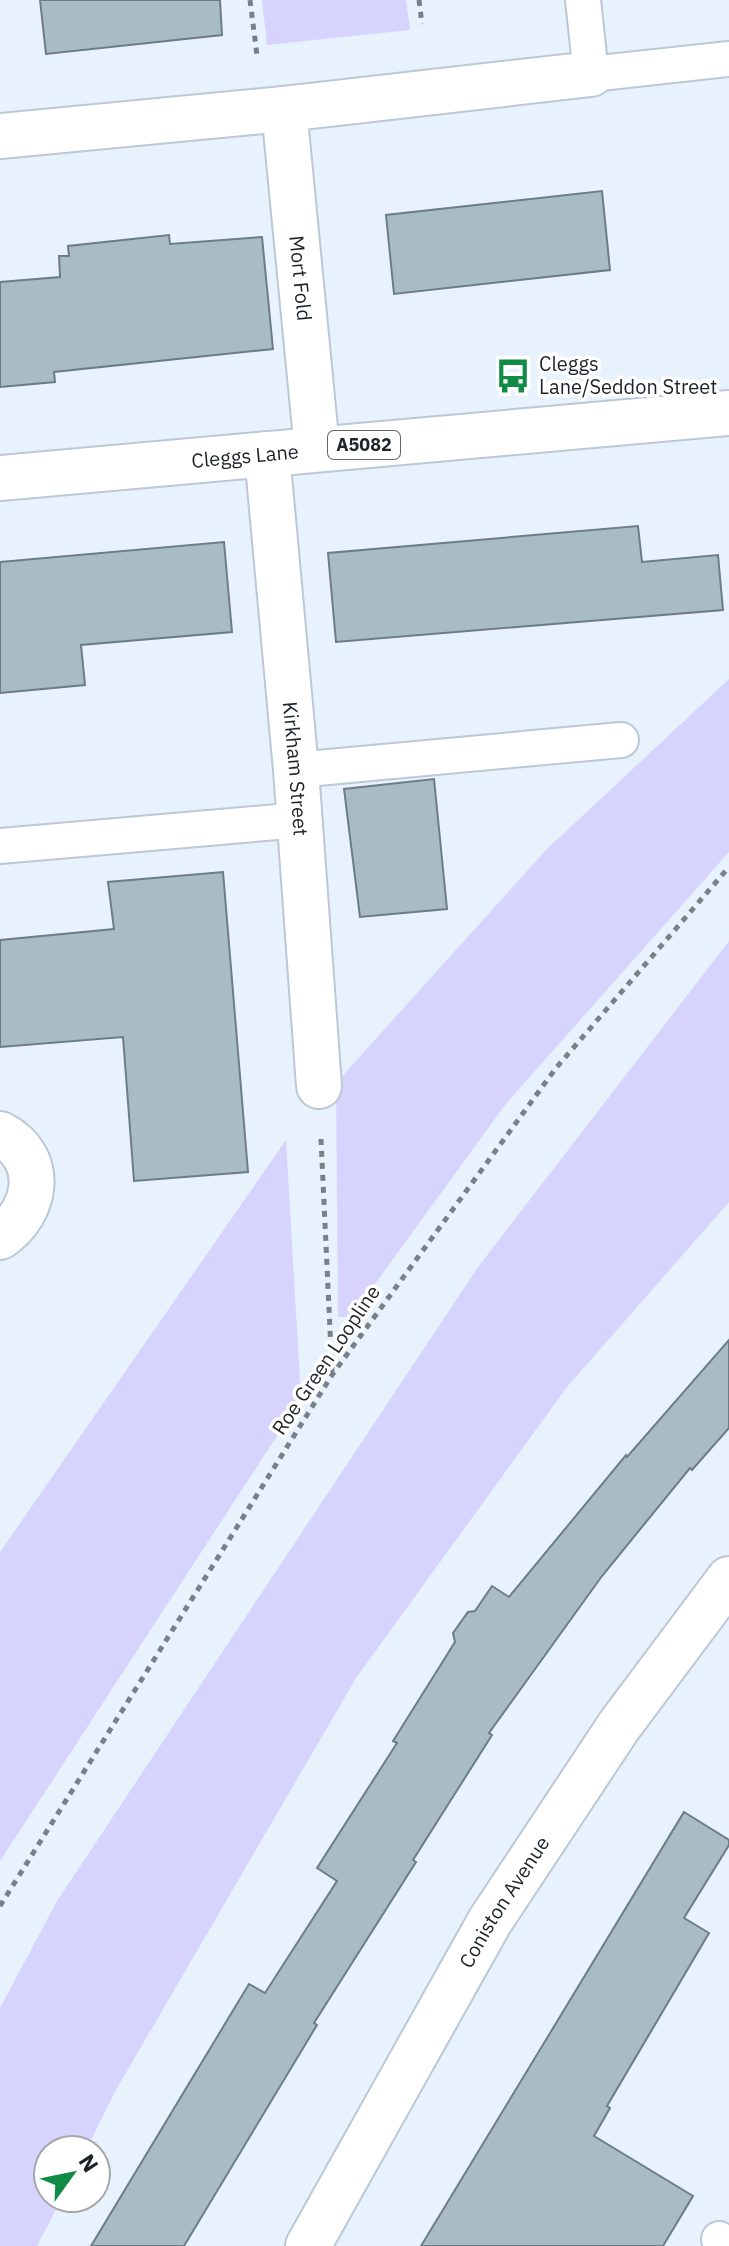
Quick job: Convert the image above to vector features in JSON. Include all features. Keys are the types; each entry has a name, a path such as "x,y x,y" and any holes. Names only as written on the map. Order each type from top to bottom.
{"street":[{"path":"0,136 284,109 591,74"},
{"name":"Mort Fold","path":"284,109 317,449"},
{"name":"Cleggs Lane","path":"0,478 729,413"},
{"name":"Kirkham Street","path":"267,454 296,770 319,1086"},
{"path":"0,1134 22,1151 30,1168 33,1188 28,1207 17,1224 0,1237"},
{"name":"Coniston Avenue","path":"308,2246 490,1921 619,1726 729,1579"}],"lane":[{"path":"583,0 591,74 729,59"},
{"path":"296,770 621,740"},
{"path":"0,846 300,820"}],"path":[{"path":"419,0 422,24"},
{"name":"Roe Green Loopline","path":"0,1906 332,1375 556,1068 729,867"},
{"path":"319,1086 332,1375"}],"shaded area":[{"path":"262,0 406,0 410,30 267,45"},
{"path":"729,679 729,852 505,1105 351,1317 338,1317 336,1083 546,850"},
{"path":"729,941 729,1202 567,1387 356,1678 116,2090 94,2134 32,2134 32,2214 54,2214 37,2246 0,2246 0,2008 57,1901 478,1267"},
{"path":"286,1140 301,1399 0,1861 0,1552"}],"building":[{"path":"40,0 220,0 222,35 46,54"},
{"path":"602,191 610,270 394,294 386,215"},
{"path":"169,235 170,244 262,237 273,349 54,372 55,382 0,387 0,282 60,277 59,256 69,256 68,246"},
{"path":"638,526 642,562 718,555 723,610 336,642 328,553"},
{"path":"224,542 232,632 81,645 85,685 0,693 0,562"},
{"path":"434,779 447,909 360,917 344,789"},
{"path":"223,872 248,1172 134,1181 123,1037 0,1047 0,940 114,929 108,882"},
{"path":"729,1340 729,1428 692,1470 690,1468 602,1576 489,1733 492,1735 314,2023 317,2025 184,2246 91,2246 249,1984 265,1993 337,1881 317,1868 397,1743 393,1741 455,1642 453,1633 468,1612 475,1611 492,1586 509,1597"},
{"path":"684,1812 729,1840 729,1845 684,1918 709,1933 607,2106 610,2108 594,2136 693,2196 663,2246 421,2246"}],"place":[{"name":"Cleggs Lane/Seddon Street","path":"513,376"}]}
